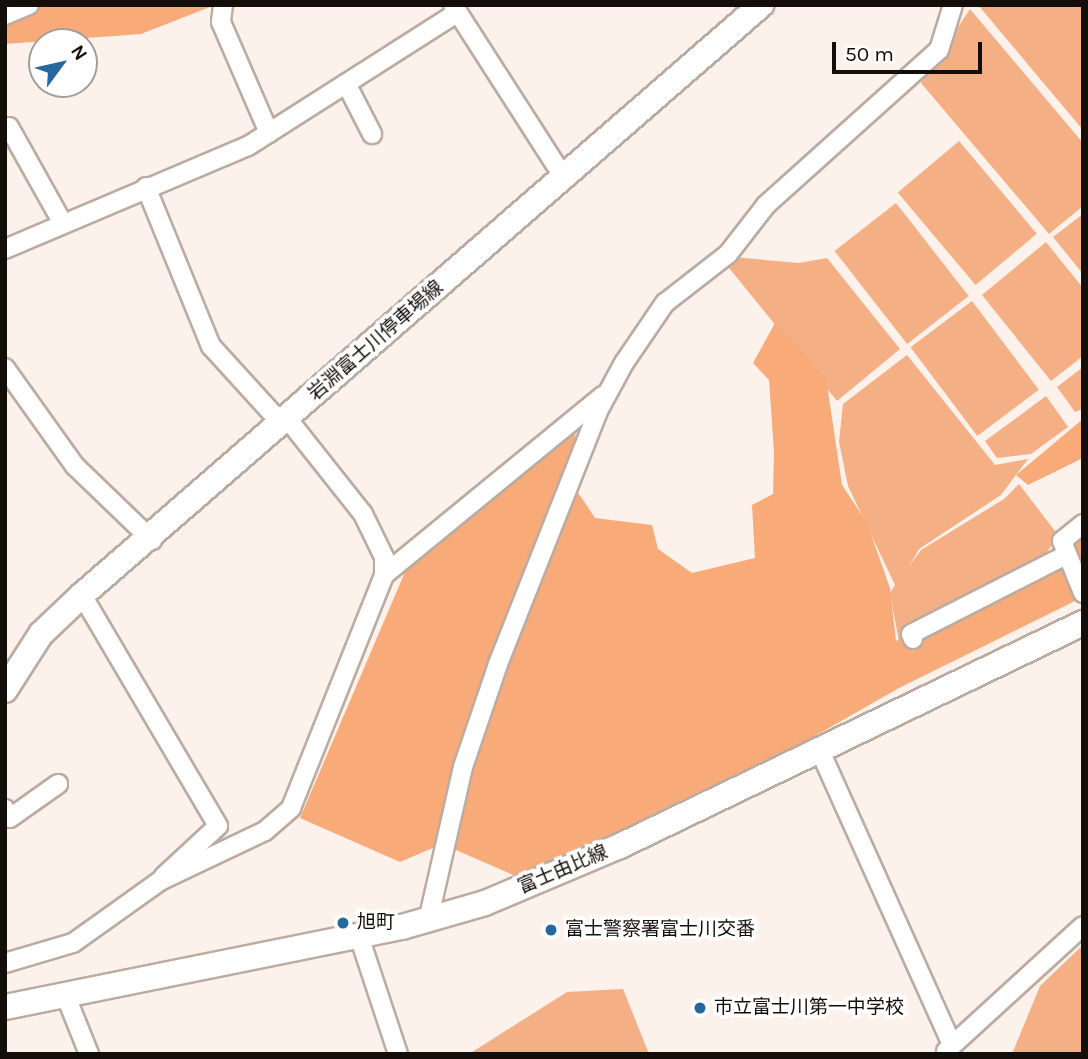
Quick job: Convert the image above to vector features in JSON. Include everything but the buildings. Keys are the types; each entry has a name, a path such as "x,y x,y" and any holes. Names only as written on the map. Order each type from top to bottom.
{"main road":[{"name":"岩淵富士川停車場線","path":"5,690 41,634 82,595 152,540 284,421 761,5"},
{"name":"富士由比線","path":"5,1007 428,921 607,851 1083,623"}],"street":[{"path":"5,15 29,5"},
{"path":"223,5 221,22 269,133"},
{"path":"428,921 463,767 609,391 665,303 728,254 766,205 939,50 954,5"},
{"path":"5,250 29,244 62,222 269,133 348,87 455,9 564,178"},
{"path":"348,87 372,134"},
{"path":"9,127 62,222"},
{"path":"146,187 211,346 284,421 363,514 379,541 384,575"},
{"path":"5,368 84,477 152,540"},
{"path":"160,881 265,831 291,808 384,575 609,391"},
{"path":"1083,524 1062,541 1083,593"},
{"path":"913,639 911,634 1066,555"},
{"path":"5,963 73,943 160,881 218,827 82,595"},
{"path":"820,751 948,1049 1083,926"},
{"path":"5,809 10,818 58,784"},
{"path":"359,936 398,1054"},
{"path":"65,995 89,1054"}],"shaded area":[{"path":"5,5 215,5 141,34 98,37 98,28 28,28 28,42 5,44"},
{"path":"978,5 1083,5 1083,130"},
{"path":"970,9 1083,143 1083,206 1049,234 921,83"},
{"path":"959,141 1037,234 975,285 898,192"},
{"path":"896,203 969,296 907,344 835,251"},
{"path":"1083,214 1083,274 1053,237"},
{"path":"1046,242 1083,288 1083,356 1051,381 982,295"},
{"path":"732,257 799,263 827,258 900,349 837,401 725,263"},
{"path":"972,301 1039,390 977,436 911,347"},
{"path":"775,323 826,378 842,485 867,523 890,588 896,641 1054,561 1083,524 1083,567 1065,578 1079,599 899,688 745,776 518,877 442,844 400,862 300,818 408,565 575,419 577,491 595,518 652,525 658,549 692,573 755,558 752,505 773,494 774,452 769,380 753,363"},
{"path":"907,355 995,465 1028,459 1001,495 919,549 909,566 921,550 1004,499 1019,484 1058,535 1040,563 899,642 890,593 895,585 848,486 839,442 843,404"},
{"path":"1083,367 1083,409 1075,412 1057,387"},
{"path":"1046,396 1068,427 1031,454 997,458 985,441"},
{"path":"1083,419 1083,458 1028,485 1016,475"},
{"path":"1083,945 1083,1054 1012,1054 1040,986"},
{"path":"623,989 649,1054 469,1054 567,992"}],"place":[{"name":"旭町","path":"343,923"},
{"name":"富士警察署富士川交番","path":"551,930"},
{"name":"市立富士川第一中学校","path":"700,1008"}]}
